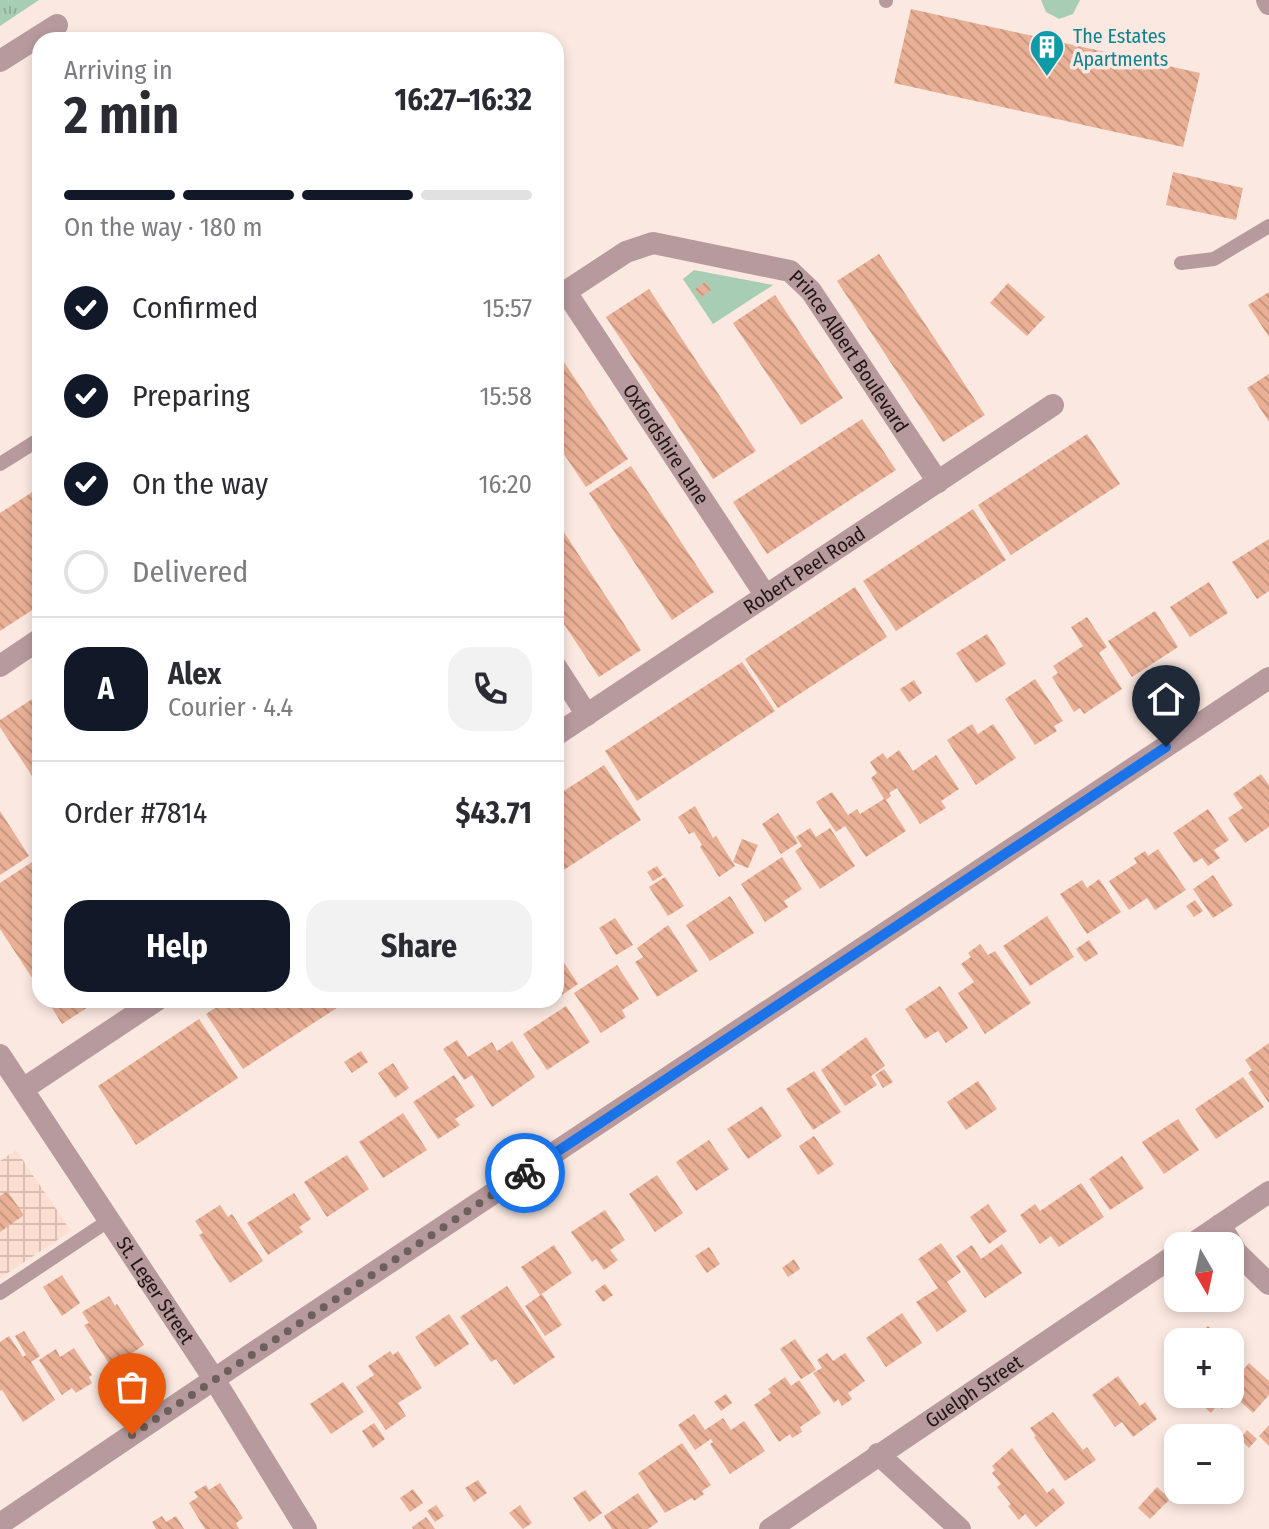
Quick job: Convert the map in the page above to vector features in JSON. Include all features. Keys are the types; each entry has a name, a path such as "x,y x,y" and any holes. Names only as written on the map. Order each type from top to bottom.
{"street":[{"path":"46,32 57,25"},
{"path":"0,61 32,41"},
{"name":"Prince Albert Boulevard","path":"564,293 626,252 653,243 790,271 811,291 938,482"},
{"name":"Oxfordshire Lane","path":"564,299 766,596"},
{"name":"Robert Peel Road","path":"564,730 1053,405"},
{"path":"0,666 32,650"},
{"path":"0,1524 1269,678"},
{"path":"564,679 587,715"},
{"path":"23,1089 145,1008"},
{"name":"St. Leger Street","path":"0,1055 214,1379 306,1529"},
{"path":"1210,1232 1269,1192"},
{"path":"1220,1225 1237,1253 1269,1284"},
{"name":"Guelph Street","path":"770,1529 1164,1262"},
{"path":"878,1454 960,1529"}],"lane":[{"path":"1181,263 1214,259 1269,226"},
{"path":"0,464 32,444"},
{"path":"0,1293 108,1221"}],"shaded area":[{"path":"16,1150 71,1231 0,1278 0,1161"}],"green space":[{"path":"0,0 39,0 0,26"},
{"path":"1041,0 1080,0 1073,14 1059,19 1046,12"},
{"path":"694,270 773,285 713,324 683,279"}],"building":[{"name":"The Estates Apartments","path":"911,9 1200,73 1183,147 894,83"},
{"path":"1173,172 1243,188 1236,220 1166,205"},
{"path":"879,254 985,415 943,442 837,281"},
{"path":"705,282 711,290 701,297 695,289"},
{"path":"1008,283 1045,317 1027,336 990,303"},
{"path":"649,289 756,451 713,479 606,317"},
{"path":"1269,292 1269,337 1248,305"},
{"path":"775,295 843,398 801,425 733,323"},
{"path":"564,362 628,459 586,487 564,454"},
{"path":"1269,374 1269,422 1247,388"},
{"path":"862,419 896,470 767,554 733,502"},
{"path":"1087,434 1120,484 1011,555 978,505"},
{"path":"631,466 714,592 672,620 589,493"},
{"path":"32,492 32,610 0,631 0,513"},
{"path":"973,509 1006,560 896,631 863,581"},
{"path":"564,532 641,650 599,677 564,624"},
{"path":"1269,539 1269,591 1257,599 1232,562"},
{"path":"1209,582 1228,613 1190,637 1170,607"},
{"path":"855,587 887,637 778,708 745,659"},
{"path":"1155,611 1178,647 1132,677 1108,641"},
{"path":"1087,617 1107,647 1099,653 1122,689 1084,714 1080,708 1074,712 1052,677 1058,673 1053,666 1083,646 1071,627"},
{"path":"987,634 1006,664 976,683 956,653"},
{"path":"742,662 775,711 637,801 605,751"},
{"path":"1035,679 1063,721 1054,726 1057,731 1035,745 1005,699"},
{"path":"914,680 922,693 909,702 900,689"},
{"path":"32,699 32,776 0,727 0,720"},
{"path":"972,724 978,734 993,724 1016,758 976,785 947,740"},
{"path":"899,750 913,771 936,755 959,789 941,801 946,808 920,824 897,788 889,793 891,796 886,800 906,831 866,857 845,826 836,832 816,802 832,792 848,815 857,809 860,814 884,799 871,778 877,773 870,762 883,753 887,759"},
{"path":"604,765 641,820 564,870 564,791"},
{"path":"1261,774 1269,785 1269,827 1245,843 1228,818 1243,808 1233,794"},
{"path":"695,806 713,838 716,836 735,866 719,877 694,832 689,834 678,817"},
{"path":"1208,809 1229,840 1214,850 1220,858 1208,866 1202,858 1194,863 1173,833"},
{"path":"0,811 29,856 0,875"},
{"path":"778,813 798,843 781,854 762,824"},
{"path":"810,828 816,837 830,828 855,866 820,889 795,851 802,846 796,837"},
{"path":"742,839 758,845 748,868 733,862"},
{"path":"1158,849 1186,890 1155,910 1147,898 1129,910 1109,881 1137,863 1134,858 1145,851 1148,856"},
{"path":"782,857 802,889 784,901 788,907 765,922 741,884"},
{"path":"32,862 32,978 0,929 0,883"},
{"path":"657,866 663,875 653,881 647,872"},
{"path":"1213,875 1233,905 1213,918 1193,889"},
{"path":"665,877 684,906 668,916 649,887"},
{"path":"1099,879 1121,912 1087,934 1060,894 1082,880 1087,888"},
{"path":"730,896 754,933 710,961 686,925"},
{"path":"1195,900 1203,911 1194,917 1186,906"},
{"path":"1047,916 1074,957 1030,986 1003,946"},
{"path":"615,918 633,945 616,955 599,928"},
{"path":"668,925 698,971 657,997 635,962 643,957 637,948"},
{"path":"1089,940 1098,954 1085,962 1076,949"},
{"path":"980,944 988,955 995,951 1031,1003 985,1034 958,993 974,982 961,964 971,957 968,953"},
{"path":"564,963 578,984 564,994"},
{"path":"617,965 639,999 622,1010 626,1017 601,1033 574,993"},
{"path":"940,986 968,1028 946,1043 938,1031 925,1039 905,1009"},
{"path":"564,1007 590,1042 547,1070 523,1034"},
{"path":"52,1008 87,1008 62,1024"},
{"path":"215,1008 337,1008 243,1069 206,1014"},
{"path":"199,1019 238,1078 136,1145 98,1086"},
{"path":"866,1037 885,1066 871,1076 877,1085 845,1106 821,1070"},
{"path":"457,1040 468,1057 492,1042 497,1051 512,1041 535,1077 492,1107 472,1075 464,1080 443,1049"},
{"path":"1269,1043 1269,1103 1248,1073 1252,1070 1245,1060"},
{"path":"361,1051 368,1062 352,1073 344,1062"},
{"path":"393,1063 409,1088 395,1098 378,1073"},
{"path":"884,1069 893,1082 883,1088 875,1075"},
{"path":"814,1071 841,1112 813,1130 786,1089"},
{"path":"454,1075 475,1106 455,1119 460,1125 438,1139 413,1102"},
{"path":"1243,1077 1264,1107 1216,1139 1195,1109"},
{"path":"978,1081 997,1109 966,1130 947,1102"},
{"path":"762,1106 782,1136 748,1159 727,1129"},
{"path":"403,1113 427,1150 383,1178 359,1142"},
{"path":"1178,1119 1199,1150 1164,1174 1142,1142"},
{"path":"814,1136 834,1164 818,1175 799,1146"},
{"path":"709,1140 729,1169 696,1191 676,1162"},
{"path":"347,1155 369,1189 327,1217 304,1182"},
{"path":"1122,1156 1144,1188 1110,1210 1089,1179"},
{"path":"657,1175 683,1213 655,1232 629,1194"},
{"path":"1081,1183 1104,1217 1059,1247 1051,1236 1040,1244 1020,1215 1035,1204 1040,1211"},
{"path":"7,1191 24,1215 0,1232 0,1196"},
{"path":"294,1193 311,1219 299,1227 303,1232 268,1255 247,1223"},
{"path":"988,1204 1007,1231 989,1244 970,1217"},
{"path":"220,1205 228,1217 232,1214 263,1261 230,1283 199,1235 203,1233 195,1221"},
{"path":"605,1210 625,1240 610,1250 618,1260 604,1270 596,1259 592,1262 571,1232"},
{"path":"941,1243 961,1272 947,1282 967,1311 937,1332 916,1302 938,1288 918,1259"},
{"path":"1002,1244 1022,1273 985,1298 956,1256 972,1245 981,1259"},
{"path":"554,1245 572,1273 540,1295 521,1267"},
{"path":"709,1247 720,1264 707,1273 695,1256"},
{"path":"794,1259 800,1269 788,1277 782,1268"},
{"path":"62,1275 80,1303 62,1316 43,1287"},
{"path":"605,1284 613,1295 603,1302 595,1291"},
{"path":"507,1286 555,1357 514,1385 496,1359 491,1362 460,1317"},
{"path":"542,1294 562,1325 545,1336 525,1306"},
{"path":"109,1296 144,1345 111,1367 84,1325 89,1323 82,1312"},
{"path":"902,1313 922,1343 886,1367 866,1338"},
{"path":"449,1314 469,1344 435,1367 415,1337"},
{"path":"24,1331 40,1356 31,1362 55,1400 23,1422 0,1391 0,1342 9,1336 23,1357 26,1355 15,1336"},
{"path":"795,1339 816,1370 801,1379 780,1349"},
{"path":"74,1348 92,1375 89,1377 92,1383 76,1393 72,1388 62,1395 39,1360 56,1349 60,1357"},
{"path":"390,1351 393,1355 398,1351 422,1388 398,1403 406,1416 386,1430 356,1387 374,1375 368,1366"},
{"path":"827,1353 833,1361 845,1353 865,1381 848,1393 852,1399 842,1406 838,1399 834,1403 813,1373 822,1368 817,1360"},
{"path":"1249,1363 1269,1381 1269,1395 1253,1413 1244,1405 1244,1369"},
{"path":"1118,1376 1140,1406 1145,1402 1157,1419 1133,1437 1122,1422 1115,1427 1092,1395"},
{"path":"785,1377 791,1386 799,1380 821,1413 800,1427 802,1432 792,1438 790,1434 779,1442 754,1405 771,1393 768,1389"},
{"path":"343,1382 364,1412 331,1434 310,1404"},
{"path":"726,1394 732,1403 721,1411 714,1402"},
{"path":"1053,1412 1083,1450 1087,1447 1096,1460 1065,1481 1030,1428"},
{"path":"694,1414 705,1430 723,1418 731,1430 744,1421 765,1451 730,1474 710,1444 713,1442 711,1439 695,1450 678,1425"},
{"path":"374,1423 385,1439 373,1448 362,1431"},
{"path":"1269,1425 1269,1446 1259,1436"},
{"path":"1247,1430 1257,1439 1249,1448 1244,1443"},
{"path":"682,1443 711,1485 694,1501 692,1498 665,1513 638,1473"},
{"path":"1012,1448 1047,1493 1053,1488 1065,1503 1036,1527 1025,1514 1019,1520 997,1487 1001,1484 992,1473 995,1470 992,1466"},
{"path":"478,1480 487,1493 474,1502 465,1488"},
{"path":"220,1483 243,1518 236,1523 239,1529 205,1529 189,1503 198,1497 194,1492 206,1485 209,1490"},
{"path":"1157,1487 1164,1493 1165,1504 1150,1519 1138,1508"},
{"path":"413,1489 423,1503 410,1512 400,1498"},
{"path":"585,1490 602,1513 589,1522 573,1498"},
{"path":"638,1493 658,1522 648,1529 612,1529 604,1516"},
{"path":"436,1505 444,1516 435,1522 427,1511"},
{"path":"520,1505 532,1523 523,1529 509,1513"},
{"path":"162,1516 166,1522 176,1516 184,1529 156,1529 152,1522"},
{"path":"426,1517 435,1529 413,1529 412,1527"}],"way so far":[{"path":"132,1435 525,1173"}],"place":[{"name":"The Estates Apartments","path":"1047,78"}],"route":[{"path":"525,1173 1166,747"}]}
